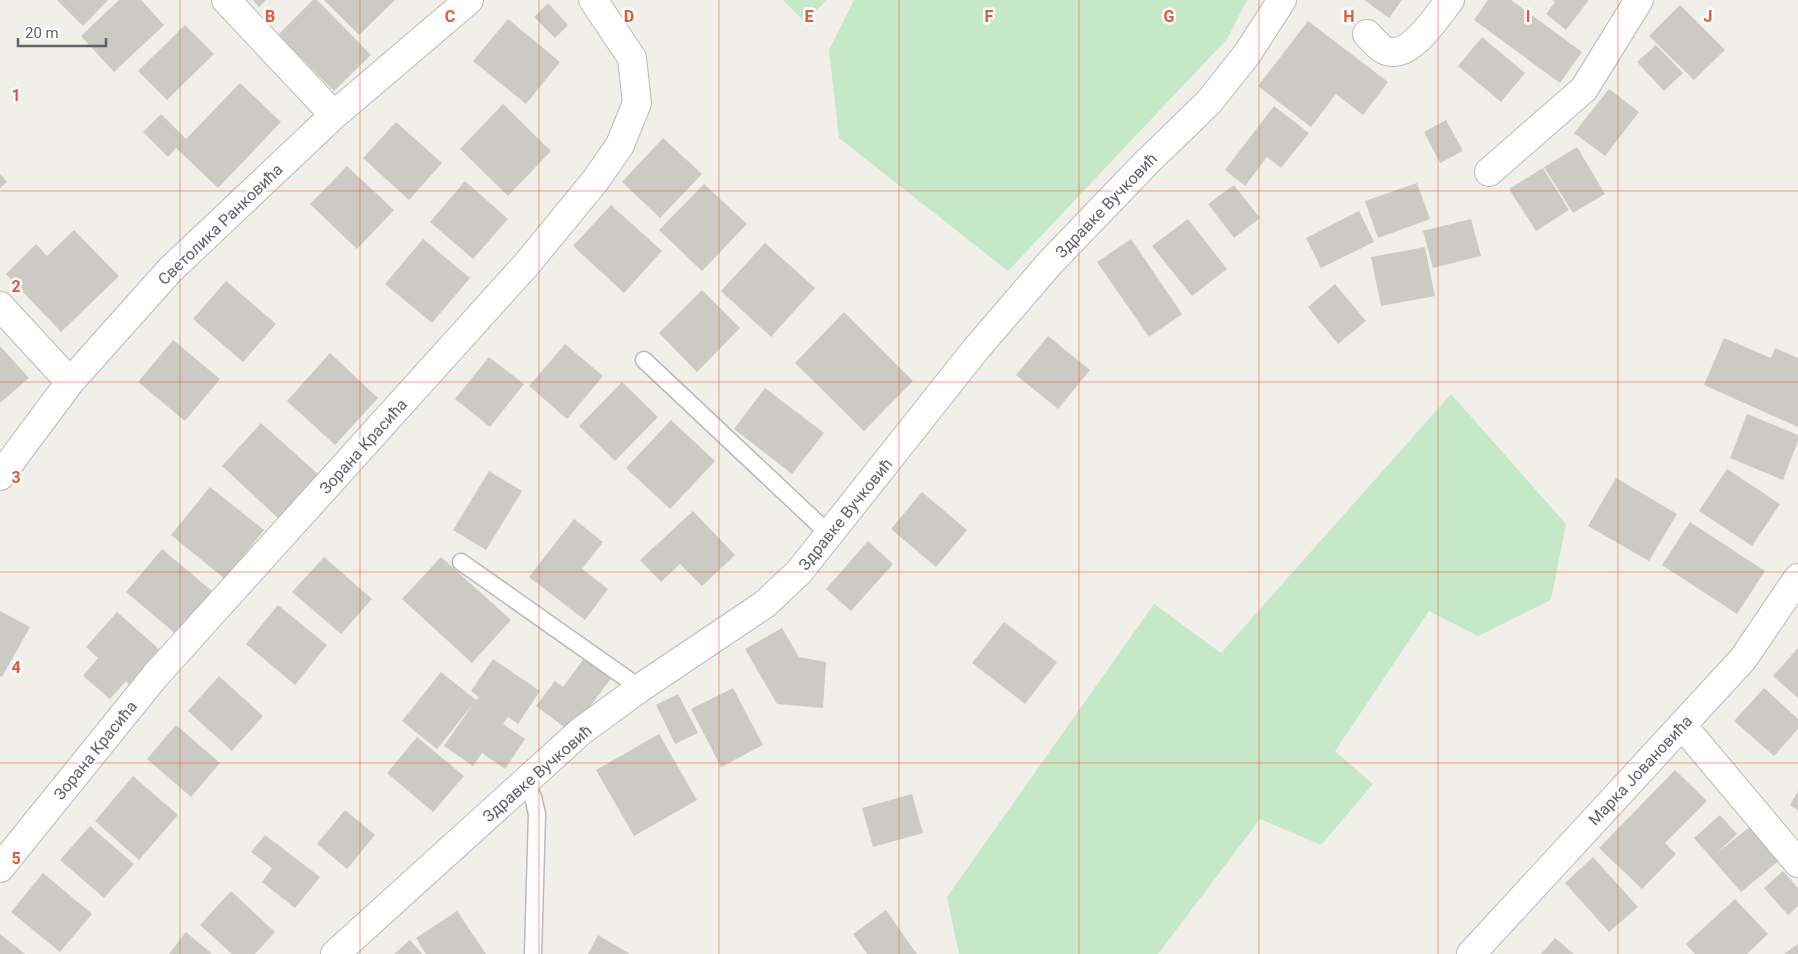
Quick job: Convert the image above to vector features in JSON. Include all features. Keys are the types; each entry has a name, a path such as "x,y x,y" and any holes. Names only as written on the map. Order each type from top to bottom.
{"street":[{"path":"226,0 334,115"},
{"name":"Светолика Ранковића","path":"0,476 70,382 170,270 334,115 469,0"},
{"name":"Зорана Красића","path":"0,868 155,676 526,265 584,195 610,159 630,124 637,103 637,84 632,58 593,0"},
{"name":"Здравке Вучковић","path":"335,954 580,732 640,688 765,604 799,572 976,349 1043,271 1146,163 1209,102 1247,54 1282,0"},
{"path":"1367,34 1386,51 1399,53 1412,46 1450,0"},
{"path":"1489,172 1584,88 1639,0"},
{"path":"0,306 70,382"},
{"name":"Марка Јовановића","path":"1470,954 1743,659 1798,578"},
{"path":"1682,724 1798,864"}],"lane":[{"path":"644,360 829,534"},
{"path":"462,562 640,688"},
{"path":"525,782 533,796 538,821 533,954"}],"green space":[{"path":"783,0 827,0 805,22"},
{"path":"854,0 1247,0 1227,39 1008,271 839,138 829,50"},
{"path":"1451,394 1566,524 1551,600 1478,636 1429,611 1335,751 1373,784 1321,845 1260,819 1158,954 959,954 947,897 1154,604 1221,653"}],"building":[{"path":"57,0 108,0 83,26"},
{"path":"119,0 141,0 164,25 114,72 81,36"},
{"path":"253,0 266,0 259,7"},
{"path":"313,0 317,0 371,55 334,91 278,35"},
{"path":"324,0 395,0 359,35"},
{"path":"1364,0 1402,0 1389,18"},
{"path":"1488,0 1511,0 1582,52 1560,83 1474,20"},
{"path":"1552,0 1589,0 1566,30 1546,14 1555,2"},
{"path":"548,3 568,25 555,38 534,17"},
{"path":"1680,5 1725,50 1694,80 1649,36"},
{"path":"508,19 560,62 526,104 473,61"},
{"path":"1308,21 1388,82 1363,115 1336,94 1311,127 1258,86"},
{"path":"185,25 214,54 167,100 138,71"},
{"path":"1482,37 1525,73 1501,102 1458,66"},
{"path":"1656,45 1683,73 1664,91 1637,62"},
{"path":"240,83 281,122 218,188 176,148 168,157 143,132 161,114 186,139"},
{"path":"1609,89 1639,112 1605,156 1574,133"},
{"path":"503,104 551,151 508,196 460,149"},
{"path":"1274,106 1309,133 1281,168 1267,157 1245,186 1225,170"},
{"path":"1446,120 1463,151 1440,163 1424,132"},
{"path":"396,122 442,163 409,200 363,158"},
{"path":"663,138 702,174 660,218 622,182"},
{"path":"1577,147 1605,194 1573,213 1544,167"},
{"path":"347,166 394,210 357,249 310,204"},
{"path":"1543,168 1569,210 1536,231 1509,189"},
{"path":"0,174 7,182 0,188"},
{"path":"465,181 508,219 473,259 430,222"},
{"path":"1417,183 1430,219 1378,238 1365,201"},
{"path":"704,184 747,224 702,271 659,230"},
{"path":"1234,185 1260,218 1234,238 1208,204"},
{"path":"611,205 662,251 624,293 573,246"},
{"path":"1359,211 1374,242 1321,268 1306,238"},
{"path":"1188,219 1227,269 1192,296 1152,246"},
{"path":"1471,219 1481,256 1433,268 1423,231"},
{"path":"74,230 119,276 61,332 6,274 36,244 47,256"},
{"path":"423,239 470,278 432,323 385,284"},
{"path":"1131,239 1182,314 1149,337 1097,262"},
{"path":"765,243 815,288 771,337 721,291"},
{"path":"1425,247 1435,296 1381,306 1371,257"},
{"path":"226,281 276,324 243,362 193,319"},
{"path":"1335,284 1366,321 1338,344 1308,307"},
{"path":"702,290 740,328 697,372 659,333"},
{"path":"844,312 913,381 864,431 795,363"},
{"path":"1048,336 1090,370 1058,409 1016,375"},
{"path":"1724,338 1771,358 1775,348 1798,358 1798,427 1704,385"},
{"path":"173,340 220,379 185,421 138,382"},
{"path":"565,344 603,376 567,419 529,386"},
{"path":"0,346 29,378 0,403"},
{"path":"330,353 378,398 335,445 287,401"},
{"path":"489,357 524,384 490,427 455,399"},
{"path":"622,382 658,417 615,461 579,426"},
{"path":"765,388 824,433 792,474 734,429"},
{"path":"1747,414 1798,435 1798,441 1783,480 1730,458"},
{"path":"671,420 715,461 670,509 626,468"},
{"path":"261,423 319,475 279,519 222,466"},
{"path":"1727,469 1780,504 1752,546 1699,511"},
{"path":"489,471 522,491 486,550 453,530"},
{"path":"1616,478 1677,514 1649,561 1588,526"},
{"path":"210,487 264,530 225,579 171,535"},
{"path":"922,492 967,530 936,567 891,529"},
{"path":"693,511 735,555 702,586 680,564 661,582 640,560"},
{"path":"574,519 603,542 582,569 608,589 585,620 529,577"},
{"path":"1690,522 1765,571 1737,614 1662,565"},
{"path":"868,541 893,564 851,611 826,589"},
{"path":"162,549 212,591 176,634 126,592"},
{"path":"324,557 372,599 341,634 292,592"},
{"path":"441,557 511,620 472,663 402,599"},
{"path":"278,605 327,645 295,685 246,644"},
{"path":"0,611 30,627 2,677 0,676"},
{"path":"117,612 159,649 129,684 126,681 110,699 83,676 98,658 86,647"},
{"path":"1004,622 1057,662 1025,704 972,663"},
{"path":"782,628 799,657 826,662 823,708 777,704 745,649"},
{"path":"1798,648 1798,698 1773,676"},
{"path":"585,657 612,677 571,732 536,706 555,681 563,687"},
{"path":"493,659 540,691 518,724 508,717 503,724 525,739 505,769 482,753 473,766 444,746 473,704 437,749 402,721 441,672 476,700 479,697 471,691"},
{"path":"219,676 263,716 232,751 188,711"},
{"path":"733,688 763,745 721,767 691,709"},
{"path":"1764,688 1798,719 1798,729 1774,756 1734,721"},
{"path":"678,694 698,733 675,744 656,705"},
{"path":"176,725 220,763 191,797 147,759"},
{"path":"659,734 697,800 634,836 596,770"},
{"path":"417,737 464,776 433,812 387,773"},
{"path":"1675,770 1707,801 1665,843 1676,854 1642,889 1599,848"},
{"path":"133,776 178,815 139,860 95,821"},
{"path":"1798,791 1798,810 1790,805"},
{"path":"912,794 923,833 873,847 862,808"},
{"path":"345,810 375,835 347,869 317,844"},
{"path":"1720,815 1737,834 1716,854 1752,825 1780,860 1741,892 1694,838"},
{"path":"90,826 134,864 104,898 60,860"},
{"path":"265,835 320,877 295,908 262,882 272,868 251,852"},
{"path":"1593,857 1638,907 1609,932 1565,883"},
{"path":"1783,871 1798,888 1798,906 1788,915 1764,888"},
{"path":"43,873 92,914 60,952 11,912"},
{"path":"231,891 275,932 255,954 232,954 200,925"},
{"path":"1735,899 1768,934 1747,954 1695,954 1686,944"},
{"path":"886,910 917,954 867,954 853,934"},
{"path":"457,911 486,954 426,954 416,938"},
{"path":"186,932 212,954 169,954"},
{"path":"0,934 25,954 0,954"},
{"path":"598,935 630,954 588,954"},
{"path":"1555,938 1574,954 1541,954"},
{"path":"410,940 422,954 394,954"},
{"path":"1798,944 1798,954 1784,954"}]}
